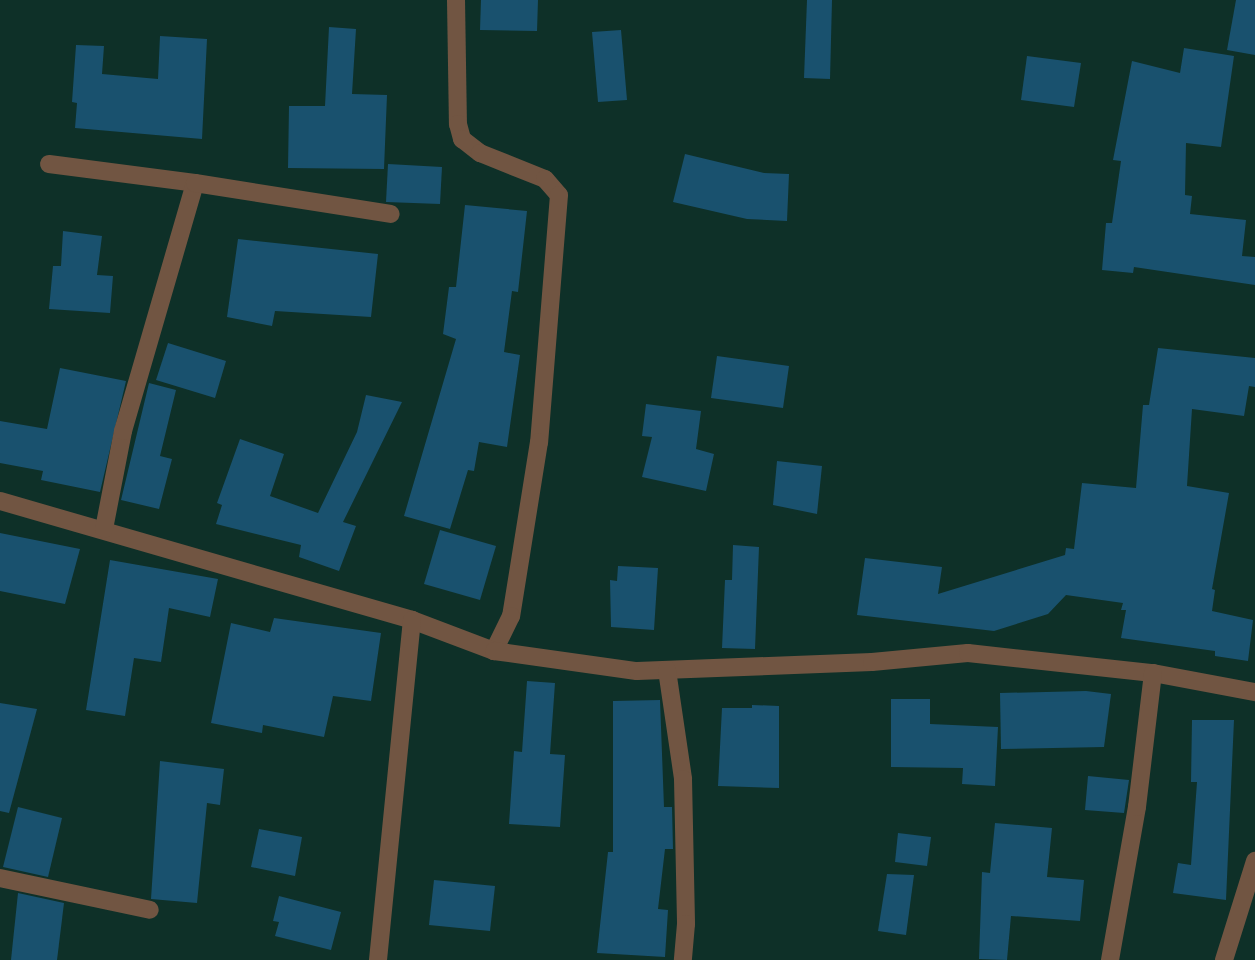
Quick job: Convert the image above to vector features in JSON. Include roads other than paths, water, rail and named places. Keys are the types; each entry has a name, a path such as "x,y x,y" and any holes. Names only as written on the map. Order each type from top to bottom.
{"street":[{"path":"456,0 458,124 462,139 480,153 544,179 559,195 539,442 511,616 494,651"},
{"path":"48,164 195,183 391,214"},
{"path":"104,529 123,431 195,183"},
{"path":"0,501 104,529 412,620 494,651 637,671 872,662 968,653 1153,673 1255,692"},
{"path":"378,960 412,620"},
{"path":"667,670 683,778 686,924 683,960"},
{"path":"1110,960 1137,807 1153,673"},
{"path":"1224,960 1255,861"},
{"path":"0,878 150,910"}]}
